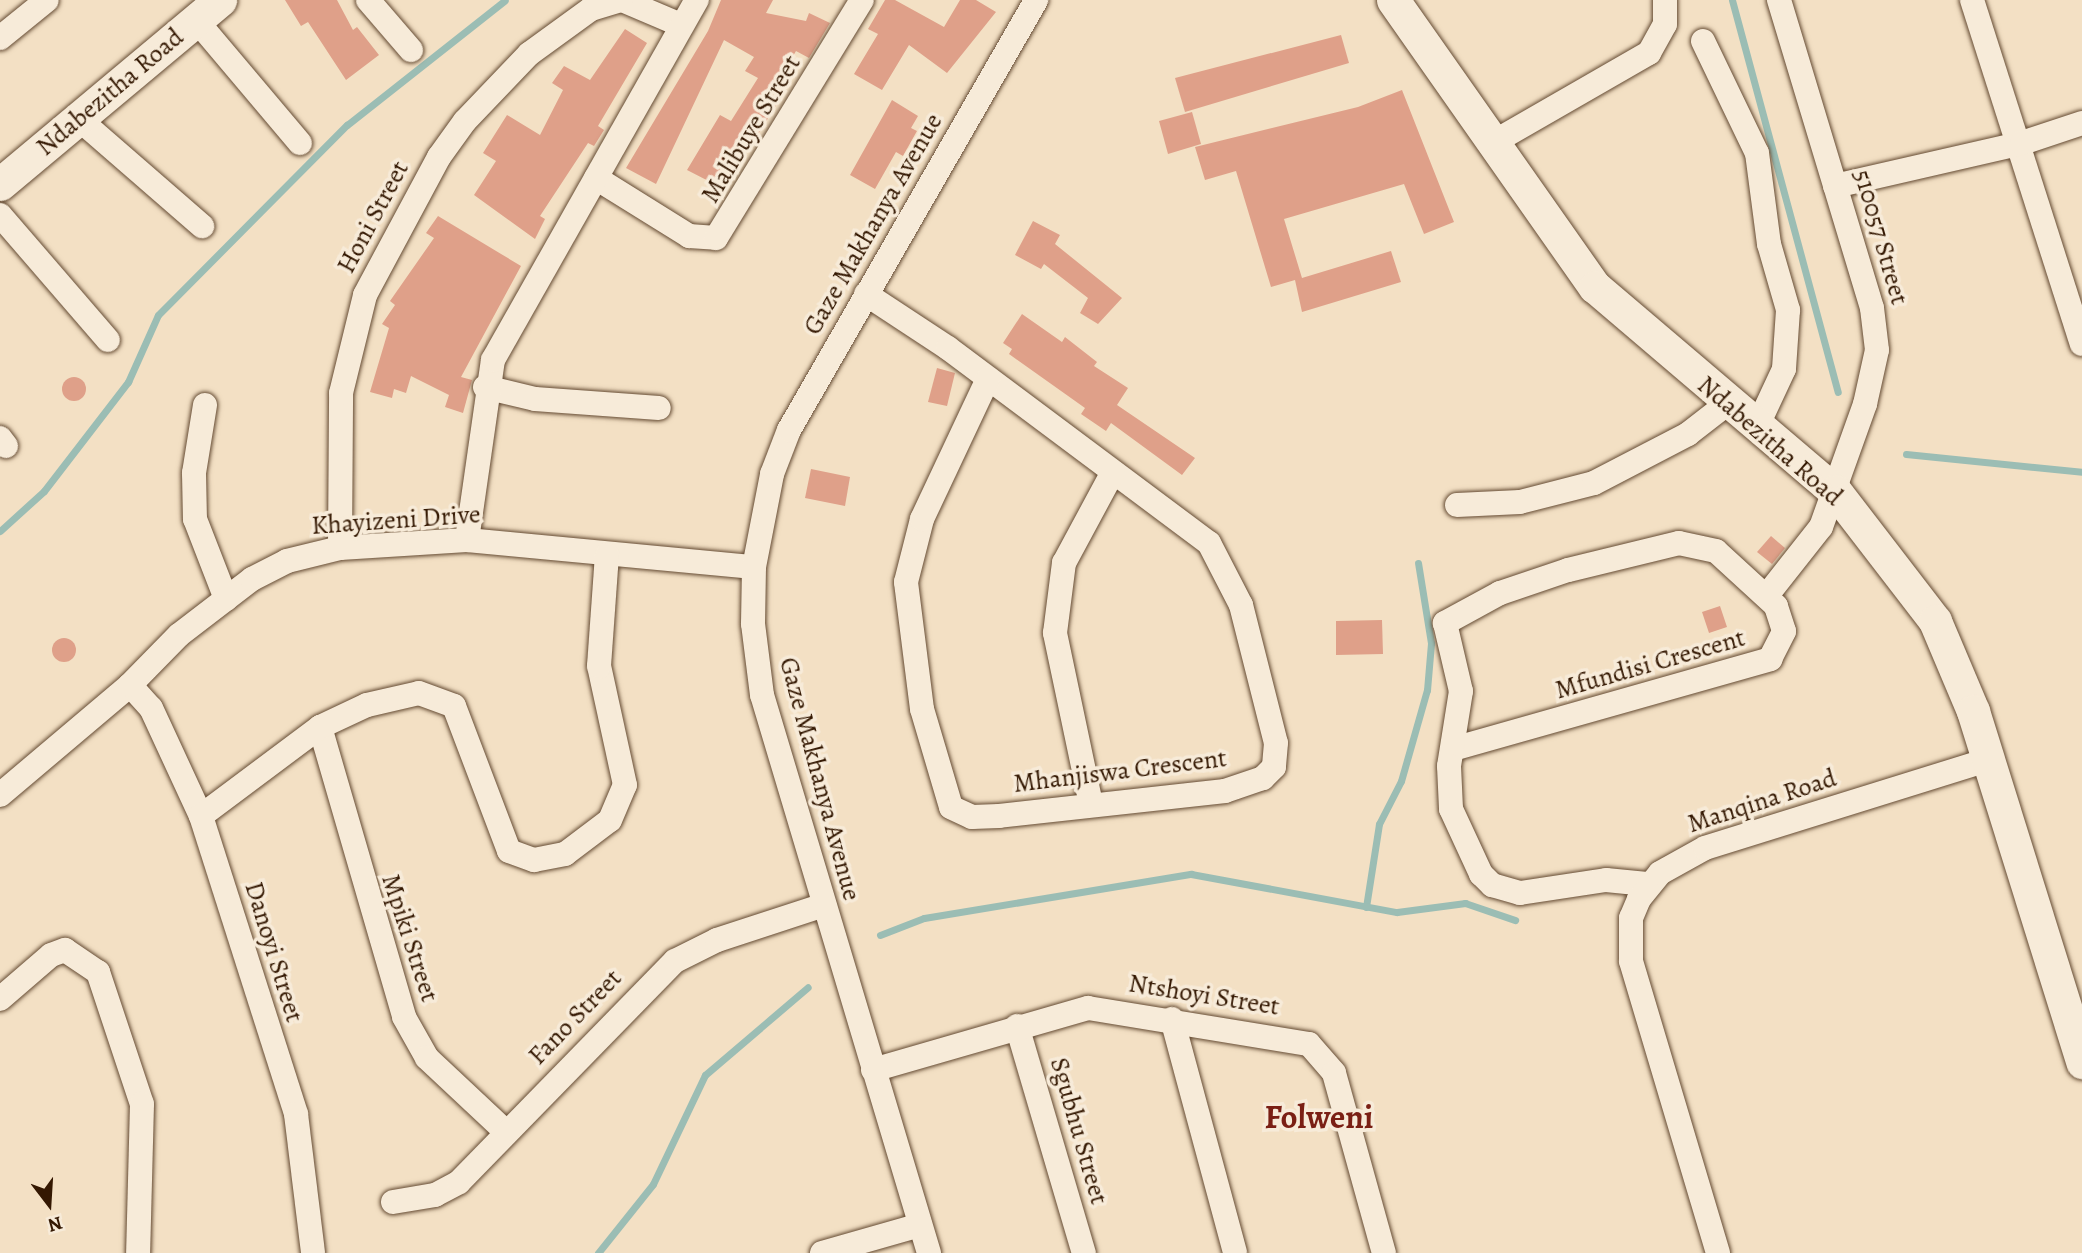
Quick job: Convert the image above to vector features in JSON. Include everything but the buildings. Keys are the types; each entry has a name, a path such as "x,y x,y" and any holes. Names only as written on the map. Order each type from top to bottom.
{"street":[{"path":"368,0 411,50"},
{"name":"Honi Street","path":"340,548 341,393 365,295 439,157 465,121 529,54 591,9 621,0 681,25"},
{"path":"467,540 485,387 500,344 696,0"},
{"name":"Malibuye Street","path":"596,178 699,241 724,233 862,0"},
{"name":"Gaze Makhanya Avenue","path":"929,1253 762,695 753,624 754,567 772,474 789,430 1036,0"},
{"name":"Ndabezitha Road","path":"1394,0 1595,287 1728,403 1835,491 1934,621 1988,760 2082,1062"},
{"path":"1494,142 1649,53 1665,24 1665,0"},
{"name":"510057 Street","path":"1768,594 1813,542 1835,491 1874,374 1877,350 1872,307 1779,0"},
{"path":"0,38 44,1"},
{"path":"1975,2 2022,144 2082,344"},
{"path":"208,10 300,143"},
{"name":"Ndabezitha Road","path":"0,184 80,120 208,10"},
{"path":"1703,41 1757,153 1769,244 1788,310 1784,369 1757,427"},
{"path":"80,120 202,226"},
{"path":"1835,186 2022,144 2082,123"},
{"path":"0,215 108,340"},
{"name":"Mhanjiswa Crescent","path":"866,294 988,379 1113,472 1190,525 1219,559 1251,637 1277,757 1263,778 1225,790 999,816 960,814 951,807 935,765 914,663 906,582 922,519 988,379"},
{"path":"485,387 535,399 659,408"},
{"path":"1457,505 1520,502 1594,483 1688,434 1728,403"},
{"path":"205,405 194,473 195,519 226,599"},
{"path":"1091,804 1055,633 1064,563 1113,472"},
{"name":"Khayizeni Drive","path":"0,795 226,599 287,561 340,548 467,540 754,567"},
{"name":"Mfundisi Crescent","path":"1453,749 1757,666 1778,651 1784,631 1768,594 1716,551 1679,543 1524,584 1453,614 1445,631 1461,691 1453,749 1451,808 1469,857 1492,885 1520,893 1606,880 1647,884"},
{"path":"201,816 320,727 394,696 419,693 445,699 462,719 509,851 534,860 565,854 610,820 625,785 599,666 607,555"},
{"name":"Danoyi Street","path":"130,685 151,708 201,816 296,1114 313,1253"},
{"name":"Mpiki Street","path":"320,727 404,1017 427,1058 506,1132"},
{"name":"Manqina Road","path":"1647,884 1704,848 1988,760"},
{"path":"1647,884 1631,918 1631,961 1718,1253"},
{"name":"Fano Street","path":"393,1202 446,1191 675,961 718,940 824,905"},
{"path":"0,999 51,955 65,950 98,972 142,1104 138,1253"},
{"name":"Ntshoyi Street","path":"873,1070 1017,1026 1088,1008 1291,1039 1320,1052 1334,1073 1384,1253"},
{"path":"1172,1019 1235,1253"},
{"name":"Sgubhu Street","path":"1017,1026 1084,1253"},
{"path":"822,1253 920,1225"}],"waterway":[{"path":"0,531 44,491 128,382 158,315 347,125 505,0"},
{"path":"1732,0 1838,392"},
{"path":"1906,454 2082,472"},
{"path":"1366,907 1379,824 1401,781 1427,690 1431,643 1418,563"},
{"path":"880,935 924,918 1191,874 1397,912 1465,903 1515,920"},
{"path":"598,1253 653,1184 705,1075 808,987"}],"district":[{"name":"Folweni","path":"1319,1117"}]}
